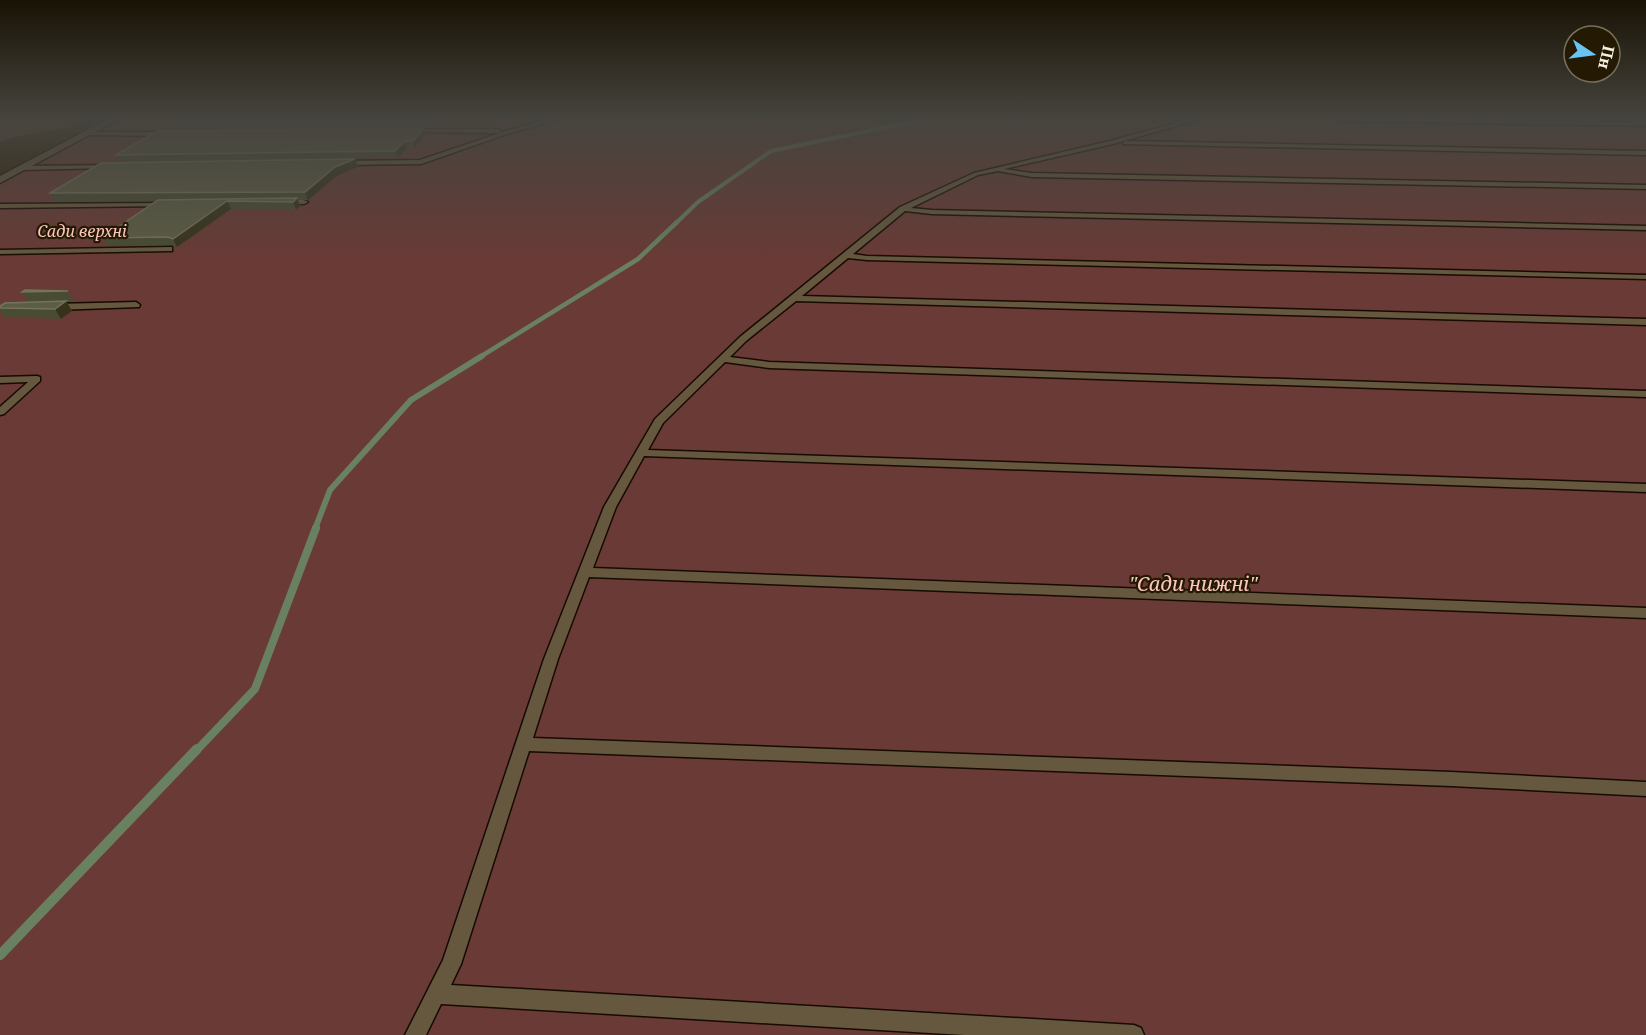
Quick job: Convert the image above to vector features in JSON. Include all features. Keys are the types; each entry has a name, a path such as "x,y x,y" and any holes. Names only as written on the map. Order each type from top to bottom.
{"street":[{"path":"0,180 23,168"}],"lane":[{"path":"23,168 56,167"},
{"path":"415,1035 452,964 551,659 610,507 659,421 723,359 903,209 976,174 1006,167"},
{"path":"994,170 1032,175 1646,187"},
{"path":"270,202 303,202"},
{"path":"0,206 179,204"},
{"path":"903,209 932,212 1646,228"},
{"path":"0,252 169,249"},
{"path":"847,255 867,258 1646,277"},
{"path":"794,298 1646,322"},
{"path":"45,307 136,305"},
{"path":"723,359 769,366 1646,394"},
{"path":"0,380 37,380 0,412"},
{"path":"641,453 1646,488"},
{"path":"585,572 1646,613"},
{"path":"523,744 1451,779 1646,789"},
{"path":"436,994 1134,1035"}],"green space":[{"name":"\"Сади нижні\"","path":"28,167 1646,167 1646,1035 0,1035 0,182"}],"building":[{"path":"94,167 335,167 305,192 50,193"},
{"path":"297,198 293,202 227,201 173,239 168,237 102,238 158,200"},
{"path":"25,290 68,291 22,292"},
{"path":"66,301 55,309 0,308 5,303"}],"waterway":[{"path":"675,224 698,202 748,167"},
{"path":"480,357 638,259 677,222"},
{"path":"315,529 330,490 411,400 482,356"},
{"path":"196,751 255,689 316,528"},
{"path":"0,955 197,749"}],"park label":[{"name":"Сади верхні","path":"82,231"}]}
